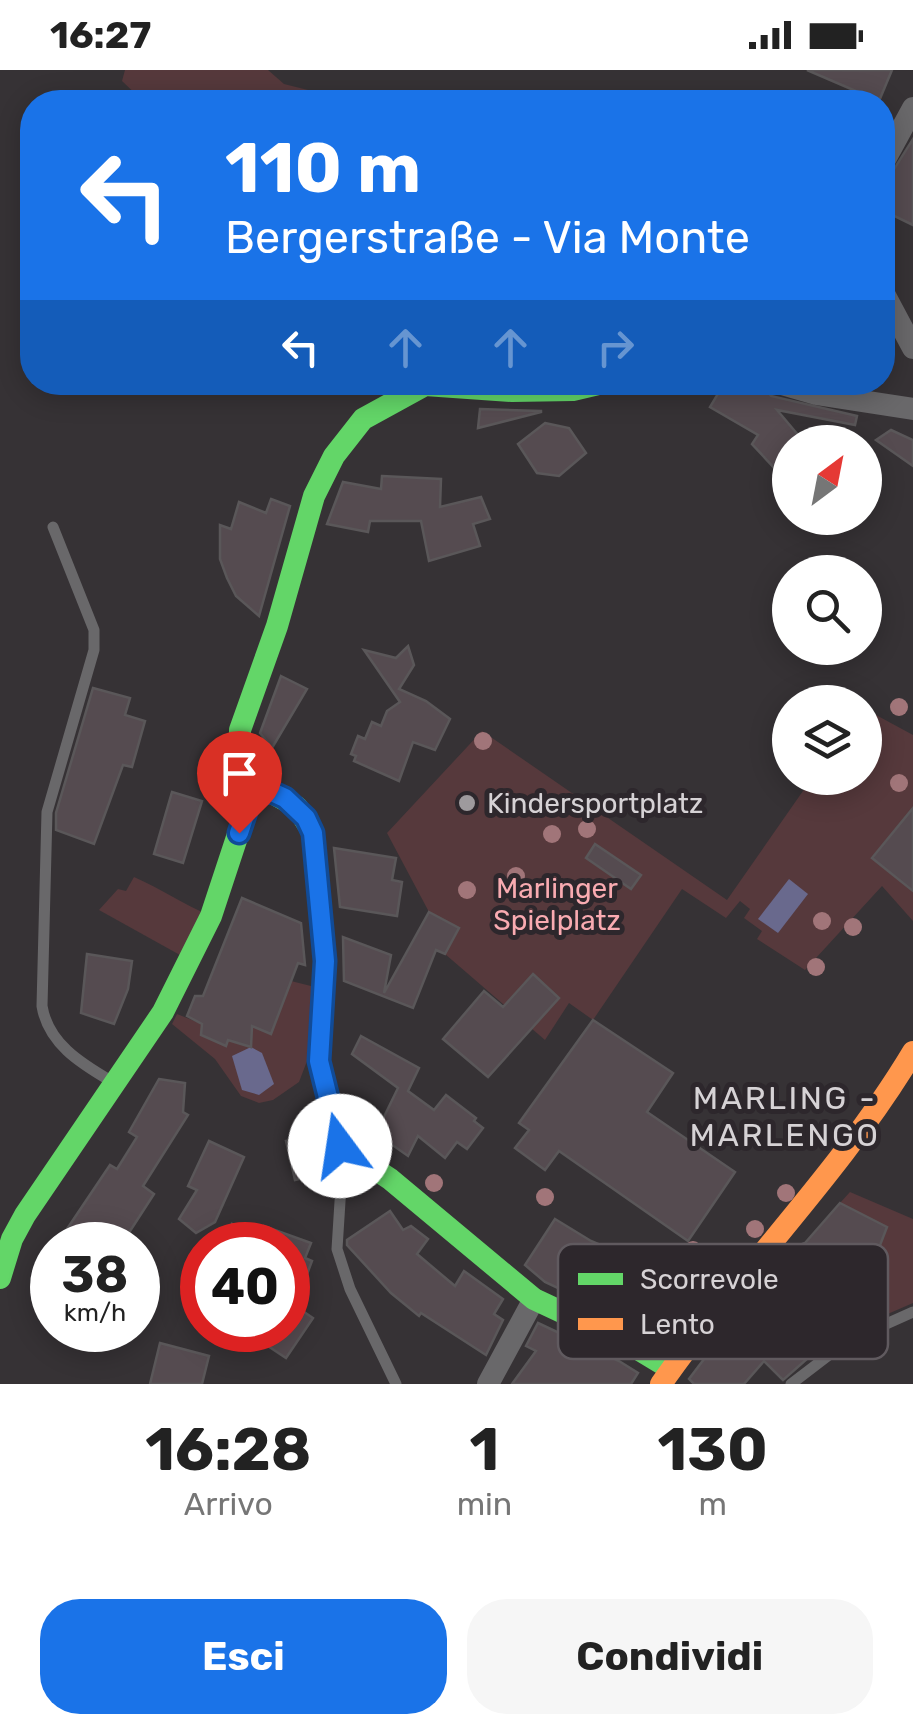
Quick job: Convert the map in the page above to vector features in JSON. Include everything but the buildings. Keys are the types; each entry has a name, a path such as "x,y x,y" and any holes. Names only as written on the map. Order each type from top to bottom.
{"street":[{"path":"895,142 913,108"},
{"path":"895,314 913,348"},
{"path":"407,395 363,419 334,456 314,496 277,626 240,730 240,741 272,792 297,807 313,833 325,961 319,1061 340,1146 402,1189 534,1300 558,1311"},
{"path":"822,395 913,409"},
{"path":"0,1278 18,1227 163,1012 211,916 248,806 258,794 272,792"},
{"path":"772,1244 849,1154 913,1052"},
{"path":"488,1384 534,1300"},
{"path":"646,1359 666,1376"}],"lane":[{"path":"52,526 94,630 94,650 47,812 42,1006 46,1028 58,1042 114,1082"},
{"path":"340,1146 344,1178 337,1250 350,1289 396,1384"},
{"path":"888,1323 913,1312"},
{"path":"791,1384 824,1359"}],"green space":[{"path":"125,70 268,70 284,84 308,90 131,90 122,81"},
{"name":"Marlinger Spielplatz","path":"882,718 913,735 913,921 882,886 805,970 757,939 762,931 744,918 750,909 740,901 726,918 682,889 593,1020 569,1003 545,1040 445,954 459,928 429,912 387,833 482,731 727,900 800,795 882,795"},
{"path":"134,877 211,916 189,960 99,910 118,889 126,891"},
{"path":"291,981 311,986 312,1048 299,1082 273,1100 259,1103 241,1096 215,1059 172,1024 177,1014 202,1024 201,1035 225,1046 228,1040 250,1046 252,1026 271,1033"},
{"path":"850,1192 913,1219 913,1303 888,1314 888,1244 881,1244 887,1228 840,1203"}],"water":[{"path":"789,879 808,894 778,933 758,919"},
{"path":"251,1047 262,1053 274,1084 259,1095 242,1090 232,1056"}],"traffic: fast":[{"path":"407,395 363,419 334,456 314,496 277,626 240,730 240,741 272,793 297,807 313,833 325,961 319,1061 340,1146 390,1179 534,1299 558,1310"},
{"path":"0,1278 12,1239 25,1215 163,1012 211,916 247,807 258,794 272,793"},
{"path":"654,1359 671,1369"}],"traffic: slow":[{"path":"771,1244 823,1180 913,1052"},
{"path":"661,1384 679,1359"}],"place":[{"name":"Kindersportplatz","path":"467,803"}],"district":[{"name":"MARLING - MARLENGO","path":"785,1116"}],"route":[{"path":"239,833 248,806 258,794 272,792 297,807 313,833 325,961 319,1061 340,1146"}]}
